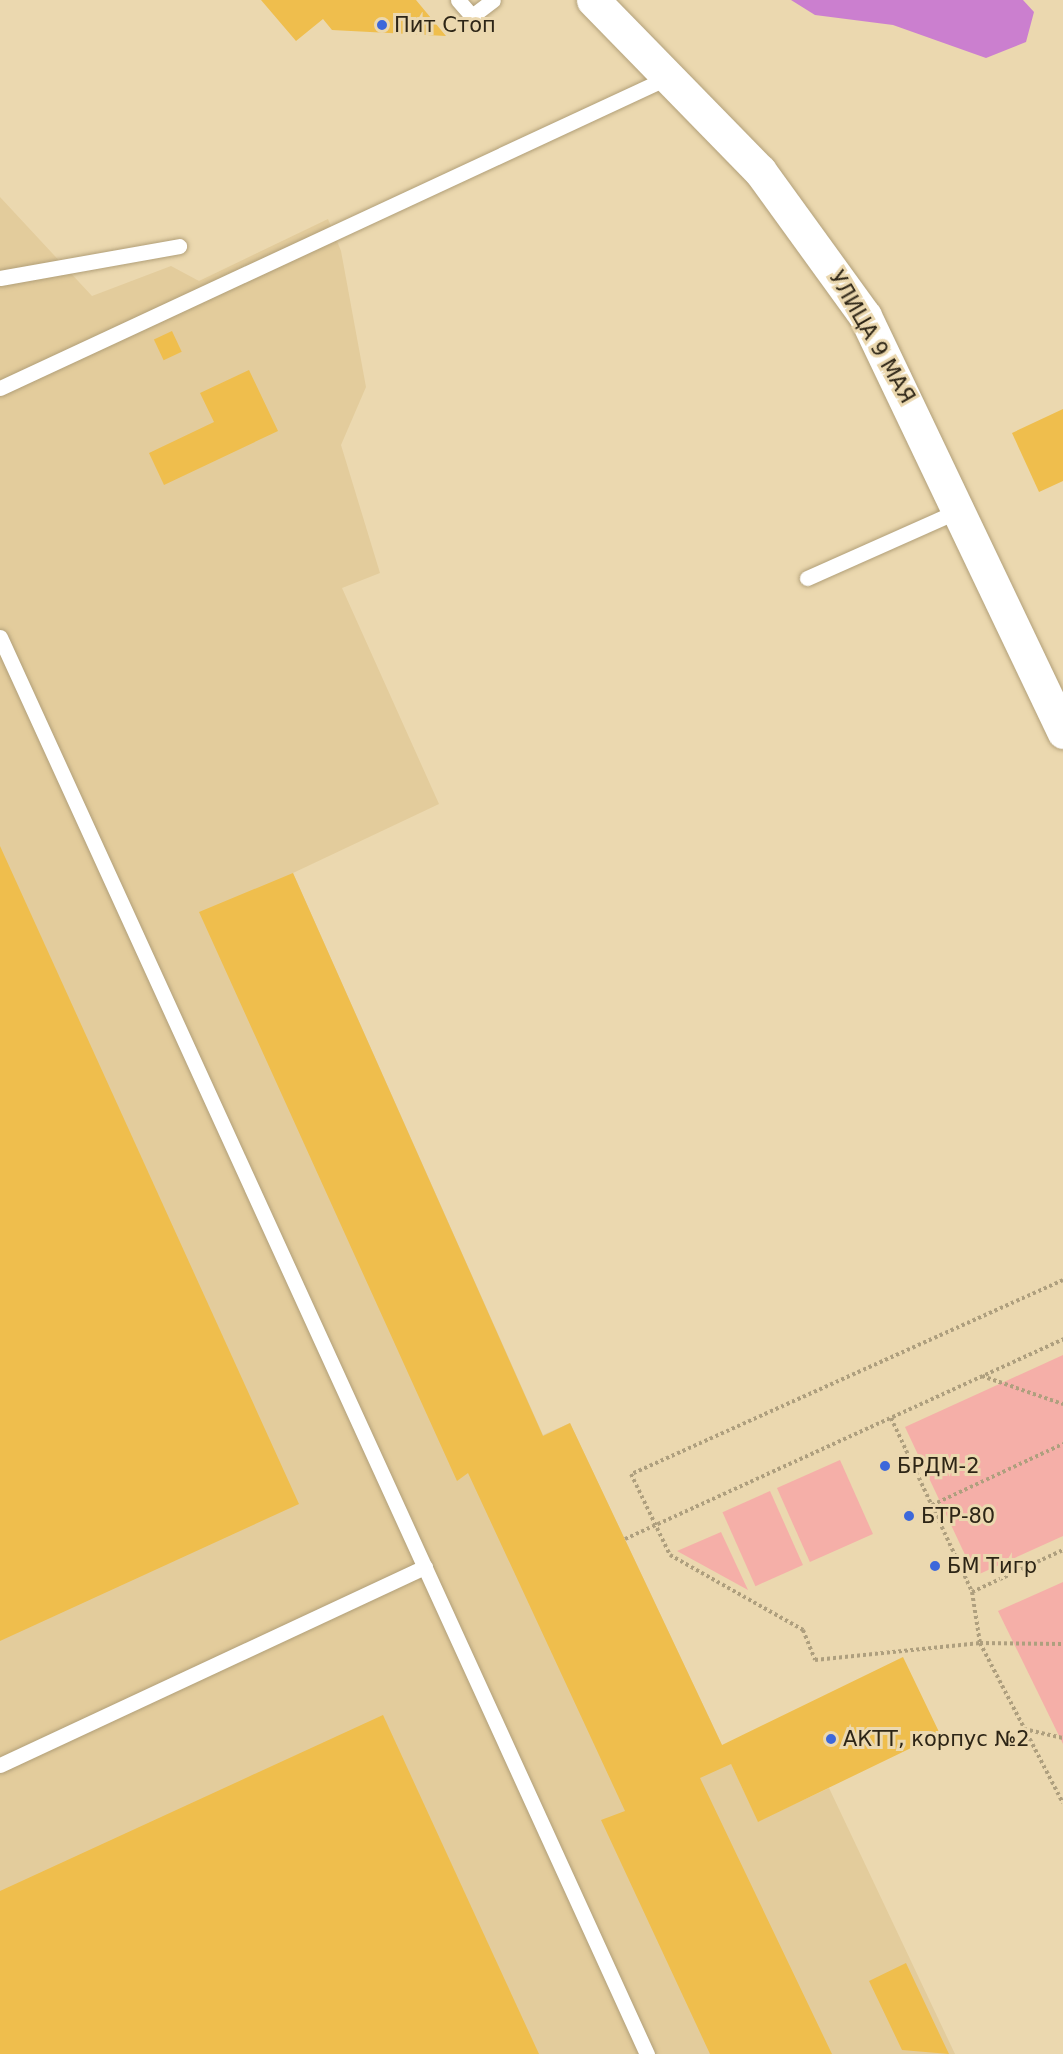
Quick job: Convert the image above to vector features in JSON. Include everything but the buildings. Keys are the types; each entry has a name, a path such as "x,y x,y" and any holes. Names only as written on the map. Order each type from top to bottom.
{"main road":[{"name":"УЛИЦА 9 МАЯ","path":"593,0 671,76 760,171 817,244 865,315 962,509 1063,732"}],"lane":[{"path":"458,0 472,16 493,0"},
{"path":"0,388 671,76"},
{"path":"0,278 179,246"},
{"path":"807,578 962,509"},
{"path":"0,637 647,2054"},
{"path":"0,1765 425,1566"}],"path":[{"path":"1063,1280 631,1474 669,1555 803,1630 815,1660 980,1643 1063,1644"},
{"path":"625,1539 1063,1339"},
{"path":"982,1376 1063,1404"},
{"path":"891,1418 972,1592 980,1643 1063,1803"},
{"path":"932,1505 1063,1444"},
{"path":"972,1592 1063,1550"},
{"path":"1023,1728 1063,1738"}],"shaded area":[{"path":"791,0 1023,0 1034,12 1026,42 986,58 893,25 815,15"},
{"path":"0,197 92,296 171,266 199,281 328,219 341,251 366,387 341,445 380,573 342,588 439,804 293,873 543,1435 570,1423 758,1821 829,1788 955,2054 0,2054"},
{"path":"1063,1355 1063,1536 975,1576 905,1427"},
{"path":"840,1460 873,1534 810,1562 777,1488"},
{"path":"770,1491 803,1565 755,1586 722,1512"},
{"path":"721,1532 748,1590 677,1551"},
{"path":"1063,1582 1063,1744 998,1611"}],"place":[{"name":"Пит Стоп","path":"382,25"},
{"name":"БРДМ-2","path":"885,1466"},
{"name":"БТР-80","path":"909,1516"},
{"name":"БМ Тигр","path":"935,1566"},
{"name":"АКТТ, корпус №2","path":"831,1739"}]}
